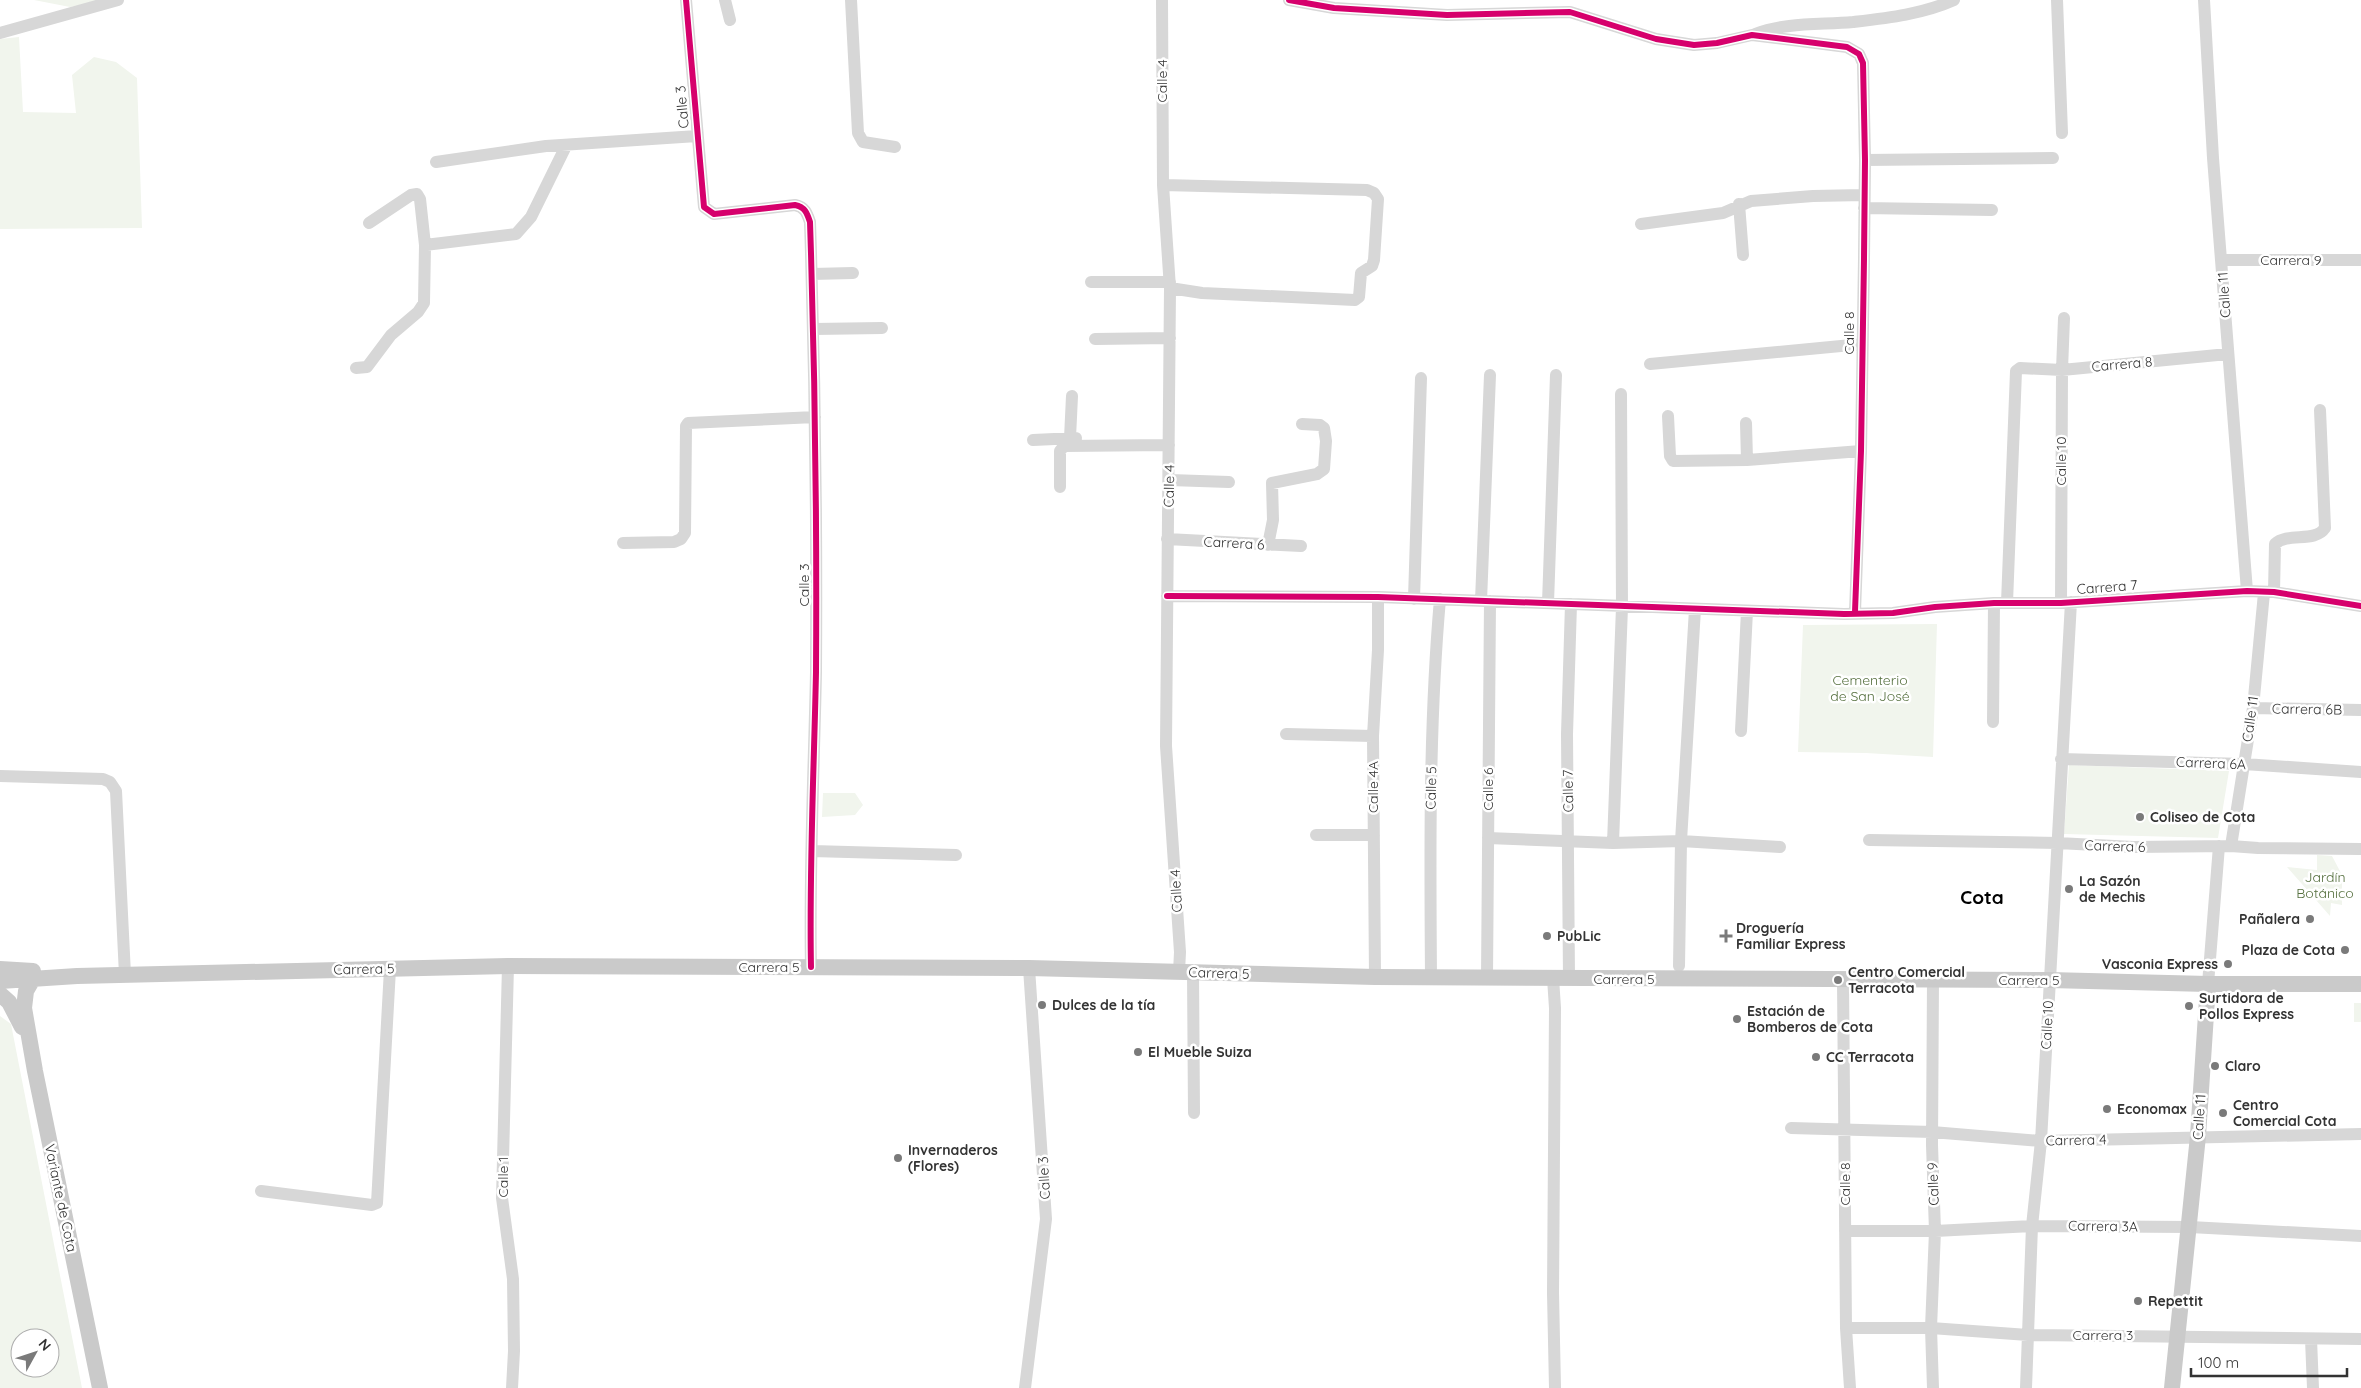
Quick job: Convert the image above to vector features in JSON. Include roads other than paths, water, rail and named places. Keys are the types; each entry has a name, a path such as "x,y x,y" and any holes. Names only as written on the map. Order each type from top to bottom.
{"main road":[{"name":"Carrera 5","path":"0,981 77,976 508,966 1029,968 1431,978 2049,980 2208,984 2361,984"},
{"name":"Carrera 5","path":"0,981 77,976"},
{"path":"24,1008 26,991 33,979"},
{"path":"0,981 15,992 24,1008"},
{"path":"0,981 21,1023 35,1071"},
{"name":"Calle 11","path":"2172,1388 2190,1227 2208,984"},
{"name":"Variante de Cota","path":"24,1008 35,1071 100,1388"}],"street":[{"path":"0,33 118,0"},
{"name":"Calle 3","path":"686,0 704,207 714,214 786,205 801,206 807,212 810,222 814,329 816,606 811,820 811,967"},
{"path":"725,0 730,20"},
{"path":"851,0 858,133 863,142 895,147"},
{"name":"Calle 4","path":"1162,0 1164,185 1170,285 1170,480 1166,596 1166,746 1180,952 1186,972 1194,1113"},
{"path":"1289,0 1334,8 1447,15 1570,12 1656,39 1694,45 1752,35 1765,30 1786,26 1853,22 1897,16 1940,6 1954,0"},
{"path":"2057,0 2062,133"},
{"name":"Calle 11","path":"2204,0 2221,260 2247,591"},
{"name":"Calle 8","path":"1752,35 1847,47 1859,54 1863,63 1865,160 1861,451 1855,612"},
{"path":"436,162 546,146 697,136"},
{"path":"425,245 516,234 531,217 566,146"},
{"path":"1865,160 2053,158"},
{"path":"1091,282 1170,285 1202,292 1355,300 1359,296 1361,273 1372,266 1374,260 1378,199 1374,193 1367,190 1164,185"},
{"path":"356,368 367,367 391,335 418,312 424,303 425,245 420,199 417,194 412,195 369,223"},
{"path":"1641,224 1723,213 1740,204 1751,201 1803,196 1864,195"},
{"path":"1740,204 1743,255"},
{"path":"1864,208 1992,210"},
{"name":"Carrera 9","path":"2221,260 2361,260"},
{"path":"812,274 853,273"},
{"name":"Calle 10","path":"2026,1388 2032,1226 2041,1141 2058,844 2066,603 2062,370 2064,318"},
{"path":"814,329 882,328"},
{"path":"1095,339 1170,338"},
{"path":"1650,364 1862,344"},
{"name":"Carrera 8","path":"2001,603 2016,371 2020,368 2062,370 2228,354"},
{"name":"Calle 6","path":"1487,978 1486,601 1490,375"},
{"path":"1548,603 1556,375"},
{"path":"1414,599 1421,378"},
{"path":"1613,843 1622,607 1621,394"},
{"path":"1070,438 1072,396"},
{"name":"Calle 11","path":"2208,984 2225,846 2244,764 2276,544 2283,539 2319,534 2325,528 2320,410"},
{"path":"1668,416 1672,460 1747,460 1861,451"},
{"path":"623,543 674,542 681,539 685,532 686,426 688,423 815,417"},
{"path":"1746,423 1747,460"},
{"path":"1268,545 1274,520 1272,483 1317,474 1324,469 1326,441 1324,428 1320,425 1302,424"},
{"path":"1033,440 1070,438 1169,442"},
{"path":"1060,487 1060,451 1064,446 1169,442"},
{"path":"1170,480 1229,482"},
{"name":"Carrera 6","path":"1167,539 1301,546"},
{"name":"Carrera 7","path":"1166,596 1378,597 1844,614 1855,612 1893,613 2001,603 2066,603 2247,591 2269,592 2361,606"},
{"name":"Calle 4A","path":"1374,977 1373,736 1378,650 1378,597"},
{"name":"Calle 5","path":"1431,978 1430,852 1434,686 1440,599"},
{"path":"1994,722 2001,603"},
{"name":"Calle 7","path":"1555,1388 1561,978 1569,840 1567,734 1571,604"},
{"path":"1679,966 1681,841 1694,609"},
{"path":"1741,731 1747,611"},
{"name":"Carrera 6B","path":"2253,708 2361,710"},
{"path":"1286,734 1373,736"},
{"name":"Carrera 6A","path":"2061,759 2244,764 2361,772"},
{"path":"0,776 103,779 110,782 116,791 125,975"},
{"path":"1316,835 1374,835"},
{"path":"1488,838 1613,843 1681,841 1780,847"},
{"name":"Carrera 6","path":"1869,840 2133,847 2361,848"},
{"path":"812,852 956,855"},
{"name":"Calle 1","path":"508,966 502,1198 513,1279 514,1351 512,1388"},
{"path":"261,1192 377,1203 390,968"},
{"name":"Calle 3","path":"1025,1388 1046,1219 1029,968"},
{"name":"Calle 8","path":"1843,980 1846,1328 1850,1388"},
{"name":"Calle 9","path":"1933,980 1932,1132 1934,1231 1931,1328 1933,1388"},
{"name":"Carrera 4","path":"1791,1128 1845,1128 1932,1132 2041,1141 2198,1136 2361,1134"},
{"name":"Carrera 3A","path":"1845,1231 1934,1231 2032,1226 2190,1227 2361,1236"},
{"name":"Carrera 3","path":"1846,1328 1931,1328 2028,1335 2178,1335 2361,1339"},
{"path":"2312,1339 2313,1388"}],"place":[{"name":"Coliseo de Cota","path":"2140,817"},
{"name":"La Sazón de Mechis","path":"2069,889"},
{"name":"Pañalera","path":"2310,919"},
{"name":"PubLic","path":"1547,936"},
{"name":"Droguería Familiar Express","path":"1726,936"},
{"name":"Plaza de Cota","path":"2345,950"},
{"name":"Vasconia Express","path":"2228,964"},
{"name":"Centro Comercial Terracota","path":"1838,980"},
{"name":"Dulces de la tía","path":"1042,1005"},
{"name":"Surtidora de Pollos Express","path":"2189,1006"},
{"name":"Estación de Bomberos de Cota","path":"1737,1019"},
{"name":"El Mueble Suiza","path":"1138,1052"},
{"name":"CC Terracota","path":"1816,1057"},
{"name":"Claro","path":"2215,1066"},
{"name":"Economax","path":"2107,1109"},
{"name":"Centro Comercial Cota","path":"2223,1113"},
{"name":"Invernaderos (Flores)","path":"898,1158"},
{"name":"Repettit","path":"2138,1301"}],"district":[{"name":"Cota","path":"1982,897"}],"park label":[{"name":"Cementerio de San José","path":"1870,688"},
{"name":"Jardín Botánico","path":"2325,886"}]}
